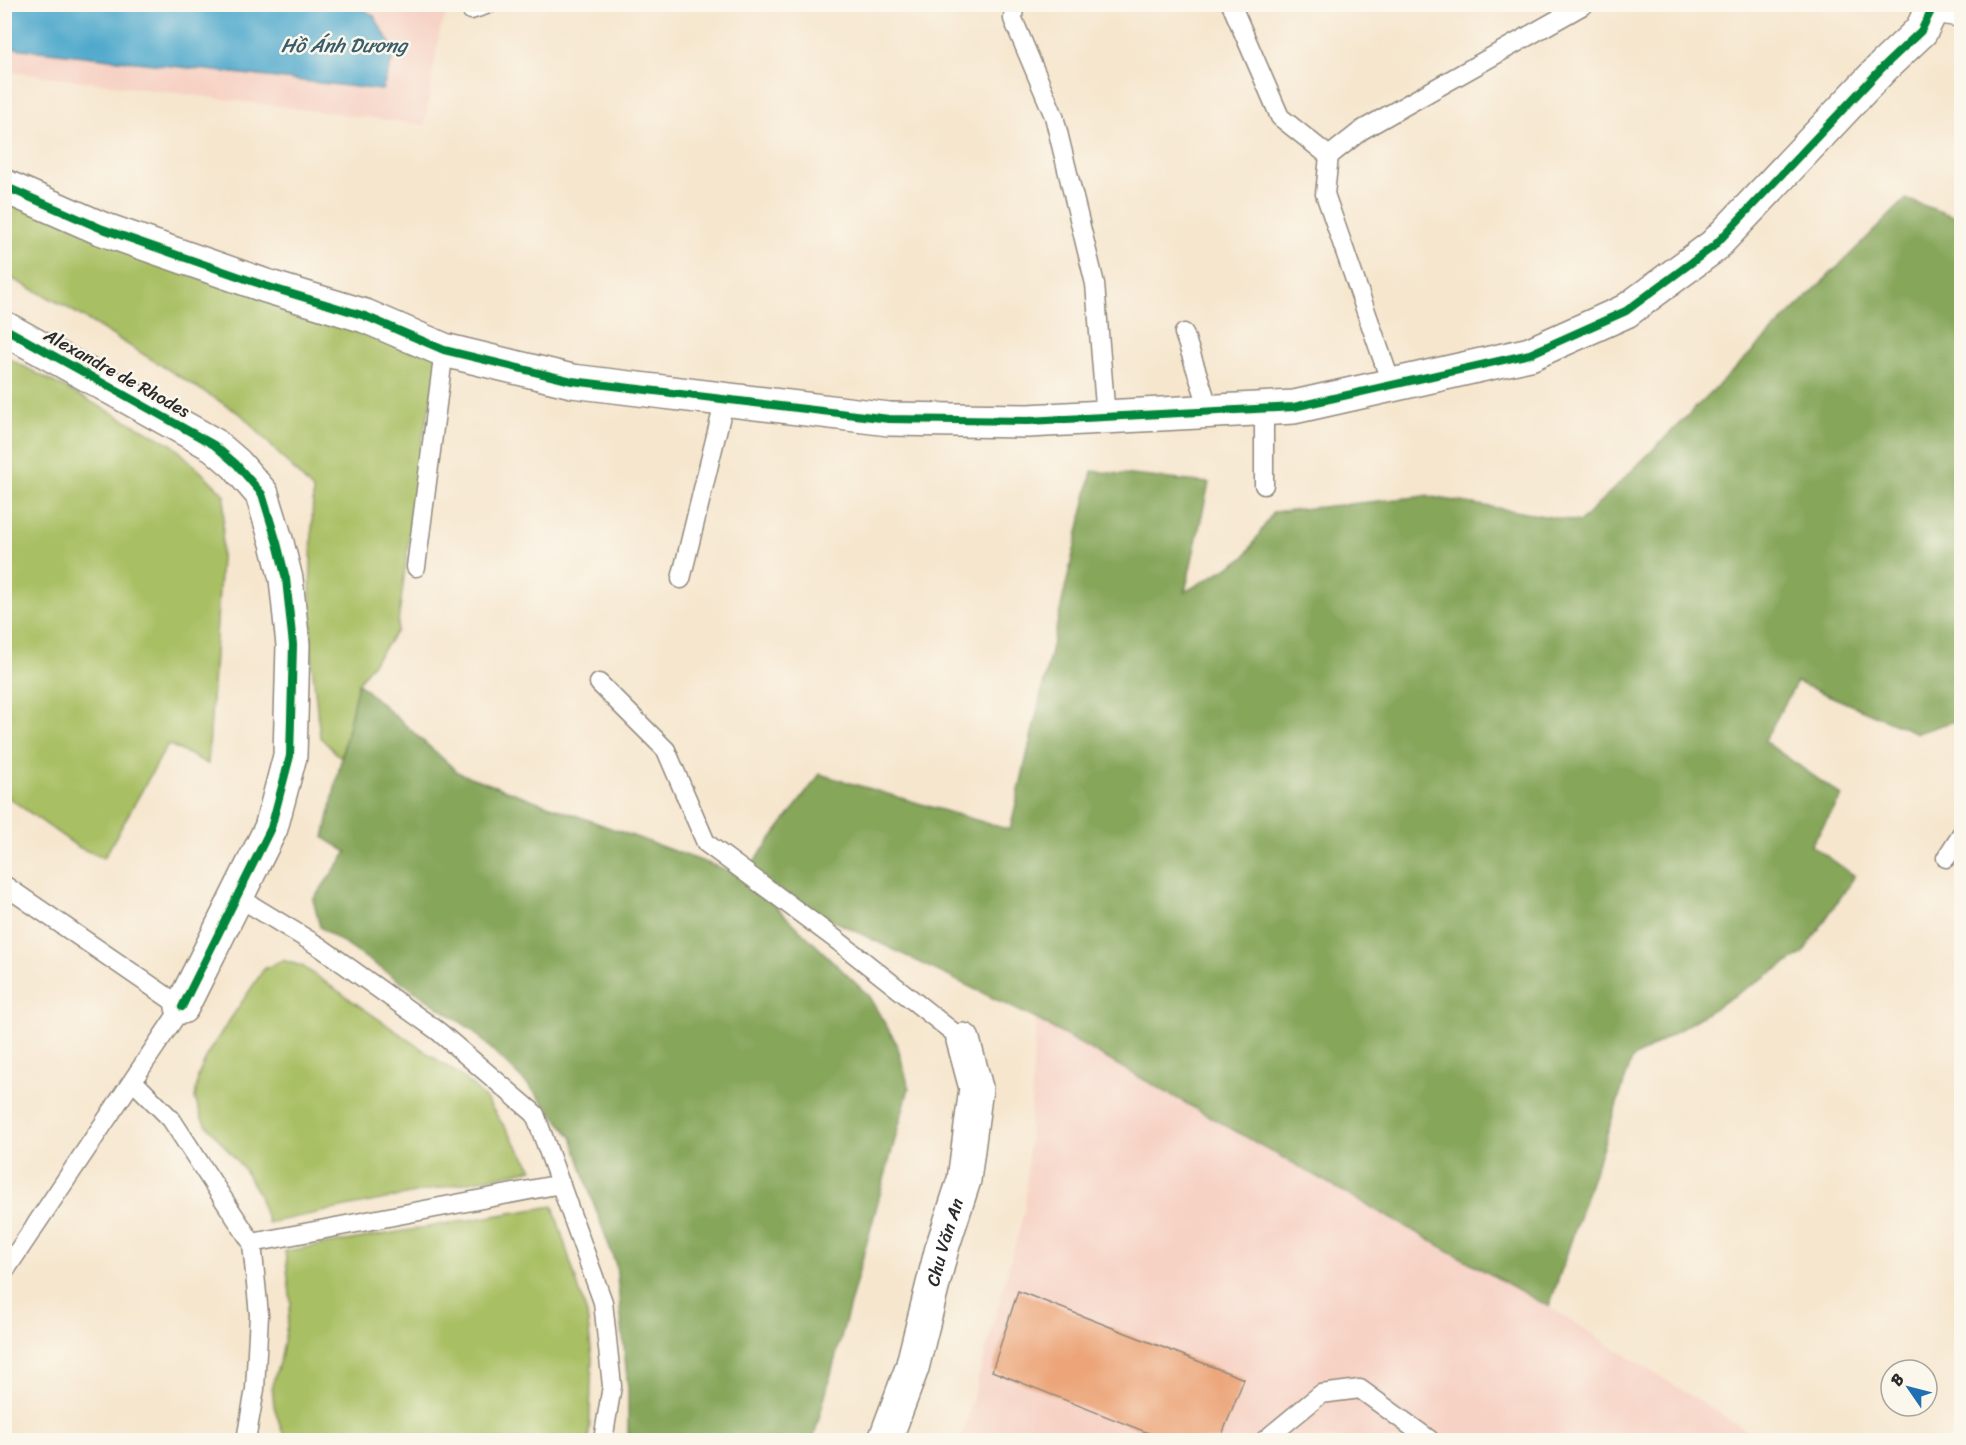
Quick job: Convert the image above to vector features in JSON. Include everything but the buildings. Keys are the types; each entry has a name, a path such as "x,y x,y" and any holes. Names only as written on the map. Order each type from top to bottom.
{"street":[{"path":"4,186 100,228 266,286 365,316 444,350 572,381 889,418 1028,421 1293,407 1530,354 1626,311 1714,246 1884,66 1921,31 1929,7"},
{"name":"Alexandre de Rhodes","path":"4,328 214,445 236,464 262,494 286,579 293,645 290,756 271,828 182,1007"},
{"name":"Chu Văn An","path":"885,1440 912,1368 942,1248 964,1180 976,1088 963,1040"}],"lane":[{"path":"471,10 489,4"},
{"path":"1014,4 1013,19 1054,116 1095,284 1106,418"},
{"path":"1231,4 1280,117 1329,156"},
{"path":"1392,386 1325,194 1329,156 1362,130 1585,4"},
{"path":"1929,7 1962,18"},
{"path":"1184,333 1210,412"},
{"path":"416,567 444,350"},
{"path":"681,579 725,399"},
{"path":"1264,409 1264,485"},
{"path":"599,683 666,750 706,843 838,941 963,1040"},
{"path":"1947,858 1962,833"},
{"path":"4,1272 182,1007 5,886"},
{"path":"238,897 320,947 438,1031 535,1114 603,1302 612,1386 603,1440"},
{"path":"133,1081 171,1119 252,1243 259,1316 255,1389 246,1440"},
{"path":"252,1243 561,1184"},
{"path":"1265,1440 1321,1394 1360,1389 1430,1440"}],"shaded area":[{"path":"5,5 451,5 440,29 425,125 5,71"},
{"path":"1036,1019 1549,1307 1762,1440 961,1440 1025,1208"}],"green space":[{"path":"4,187 443,349 422,440 397,631 358,683 341,758 320,737 312,663 310,600 313,490 242,415 65,306 5,275"},
{"path":"1906,199 1961,219 1961,719 1917,733 1797,682 1764,741 1842,796 1811,845 1855,876 1802,954 1632,1059 1549,1307 1036,1019 746,878 868,995 897,1044 909,1088 813,1440 628,1440 628,1389 616,1265 572,1137 531,1088 472,1030 320,927 313,900 347,852 324,838 358,683 459,773 743,876 820,774 1010,830 1092,471 1209,483 1185,592 1244,558 1273,512 1426,496 1580,522"},
{"path":"4,356 173,445 225,495 208,764 168,744 104,858 78,847 5,795"},
{"path":"282,960 302,966 465,1079 485,1098 533,1169 268,1223 258,1193 243,1168 202,1119 195,1099 198,1076 209,1051 264,969"},
{"path":"553,1206 587,1315 592,1358 589,1440 288,1440 282,1431 274,1406 272,1385 281,1357 291,1304 285,1251"}],"water":[{"name":"Hồ Ánh Dương","path":"5,5 358,5 374,16 395,52 382,90 5,47"}],"cycle path":[{"path":"4,186 100,228 266,286 365,316 444,350 572,381 889,419 1028,421 1294,407 1530,354 1626,311 1714,246 1884,66 1921,31 1930,13"},
{"path":"4,328 214,445 236,464 262,494 277,543 286,579 293,645 290,756 271,828 182,1007"}]}
